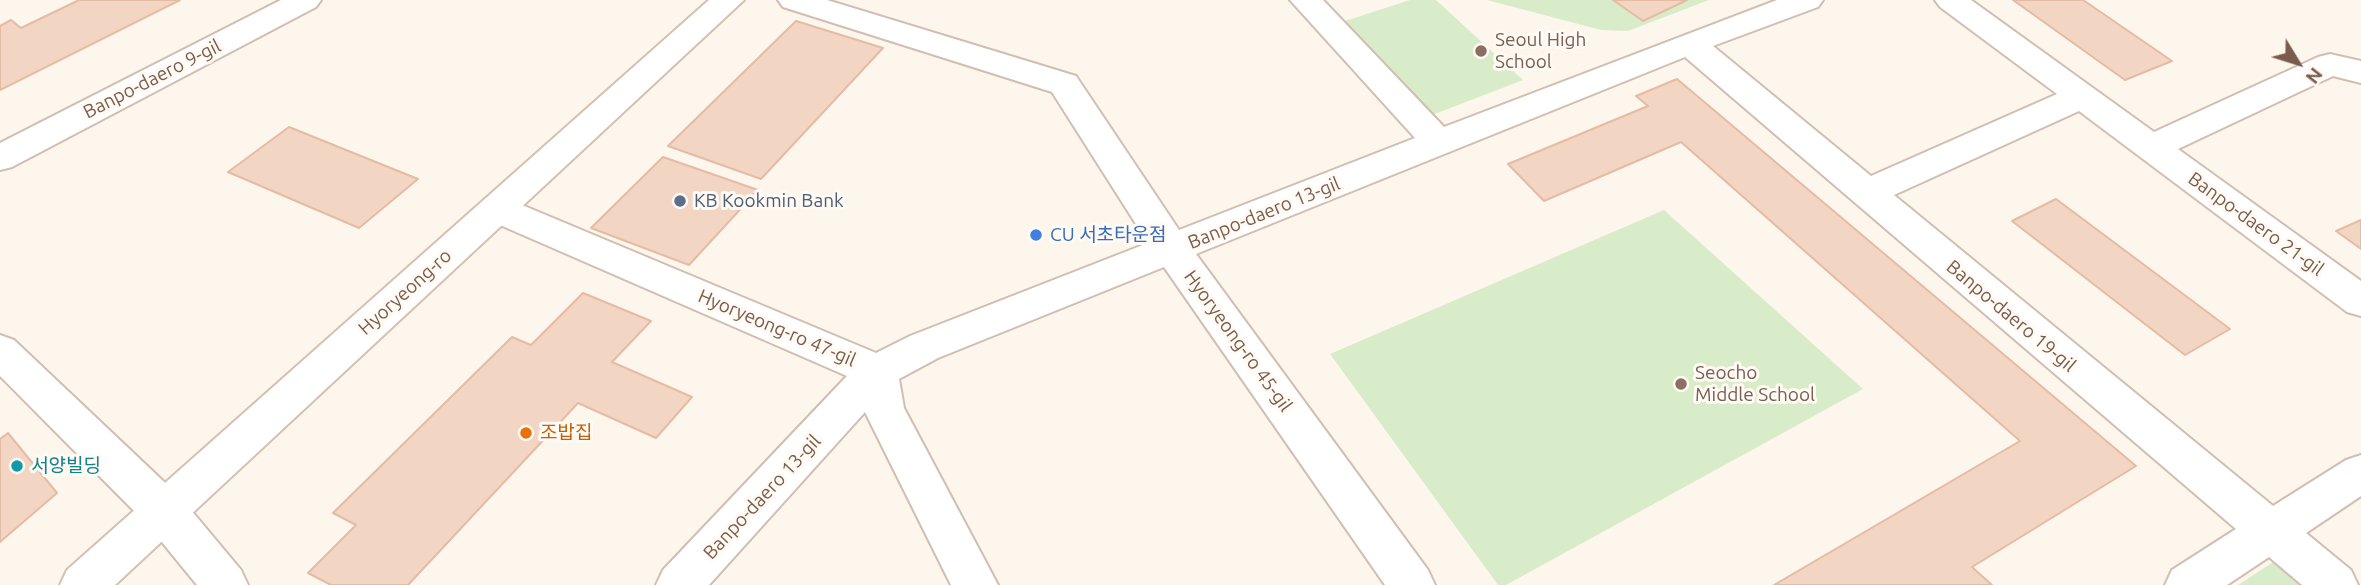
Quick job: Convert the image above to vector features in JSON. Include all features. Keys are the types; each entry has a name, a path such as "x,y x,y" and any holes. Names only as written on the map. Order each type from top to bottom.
{"street":[{"name":"Banpo-daero 9-gil","path":"0,158 305,0"},
{"name":"Hyoryeong-ro","path":"83,585 728,0"},
{"name":"Hyoryeong-ro 45-gil","path":"794,0 1064,84 1172,249 1412,585"},
{"path":"1306,0 1439,143"},
{"name":"Banpo-daero 13-gil","path":"679,585 877,371 924,347 1689,43 1807,0"},
{"name":"Banpo-daero 21-gil","path":"1951,0 2361,302"},
{"name":"Banpo-daero 19-gil","path":"1689,43 1864,193 2335,585"},
{"path":"2152,147 2330,65 2361,72"},
{"path":"1864,193 2082,96"},
{"name":"Hyoryeong-ro 47-gil","path":"497,209 877,371 884,409 975,585"},
{"path":"0,351 164,511 225,585"},
{"path":"2188,585 2361,473"}],"green space":[{"path":"1410,0 1436,0 1523,80 1427,117 1339,23"},
{"path":"1487,0 1709,0 1628,31 1601,30"},
{"path":"1664,210 1863,389 1506,585 1498,585 1330,354"},
{"path":"2278,559 2309,585 2238,585"}],"building":[{"path":"79,0 180,0 0,90 0,26 11,20 21,28"},
{"path":"1613,0 1687,0 1643,21"},
{"path":"2013,0 2083,0 2172,61 2125,80"},
{"path":"796,21 883,48 761,179 668,146"},
{"path":"1677,79 2136,466 1972,567 1992,585 1774,585 2020,441 1681,142 1544,201 1508,164 1648,106 1636,96"},
{"path":"289,127 418,179 359,228 228,172"},
{"path":"663,157 758,190 689,265 591,228"},
{"path":"2056,199 2230,329 2185,355 2012,221"},
{"path":"2361,220 2361,249 2336,231"},
{"path":"583,293 651,321 612,362 692,397 656,438 578,403 408,585 331,585 308,573 356,525 333,513 512,337 531,345"},
{"name":"서양빌딩","path":"8,433 57,493 0,542 0,439"}],"place":[{"name":"Seoul High School","path":"1481,51"},
{"name":"KB Kookmin Bank","path":"680,201"},
{"name":"CU 서초타운점","path":"1036,235"},
{"name":"Seocho Middle School","path":"1681,384"},
{"name":"조밥집","path":"526,433"},
{"name":"서양빌딩","path":"17,466"}]}
